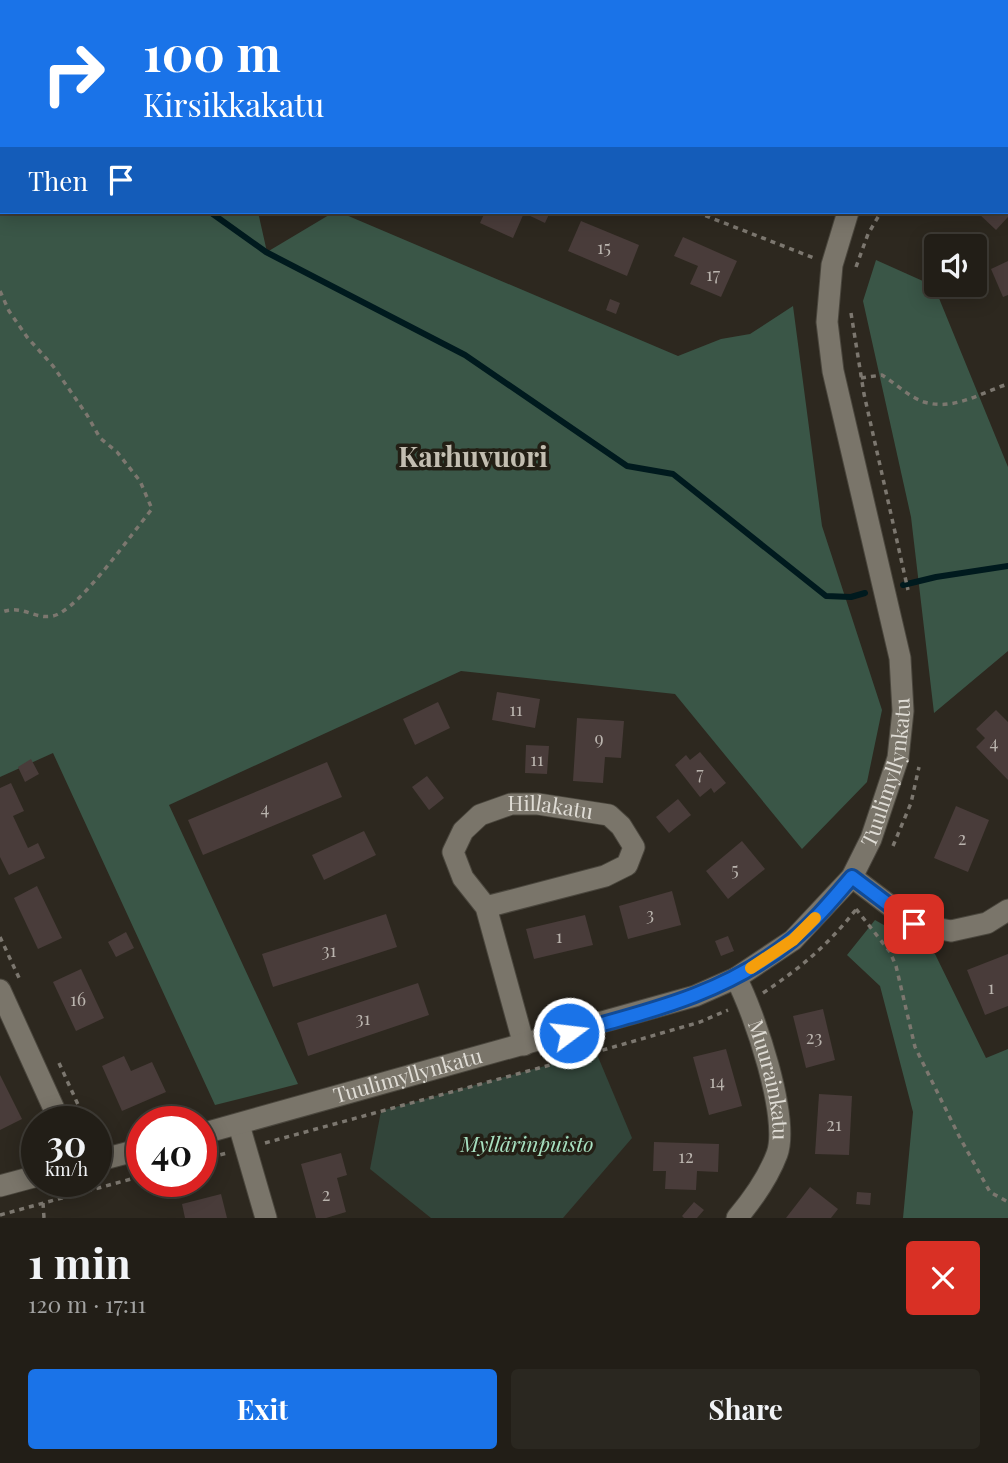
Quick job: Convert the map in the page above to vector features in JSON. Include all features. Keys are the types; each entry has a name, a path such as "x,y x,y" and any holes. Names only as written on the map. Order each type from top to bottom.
{"street":[{"name":"Tuulimyllynkatu","path":"217,1130 695,996 736,978 793,940 852,877 871,839 887,797 898,758 903,710 900,658 833,371 827,322 832,265 847,214"},
{"name":"Hillakatu","path":"486,907 605,876 627,865 634,847 621,826 609,815 538,804 510,804 480,815 463,831 453,852 463,878 486,907 524,1045"},
{"path":"852,877 914,924 951,931 987,923 1008,910"},
{"name":"Muurainkatu","path":"736,978 748,1001 779,1113 778,1152 755,1197 737,1218"},
{"path":"0,990 53,1106"},
{"path":"239,1125 266,1218"},
{"path":"0,1186 21,1180"}],"path":[{"path":"701,214 832,265"},
{"path":"854,278 868,234 880,214"},
{"path":"0,291 9,312 26,337 53,366 100,438 117,452 140,481 152,509 89,587 64,612 44,617 20,609 0,613"},
{"path":"851,310 861,378 909,595"},
{"path":"861,378 882,375 922,401 948,405 1008,384"},
{"path":"888,857 911,803 920,759"},
{"path":"217,1156 700,1023 748,1001 802,967 828,944 870,891"},
{"path":"856,909 890,952 896,966 915,1047 966,1148 990,1192 1008,1202"},
{"path":"0,1215 126,1180"},
{"path":"43,1203 44,1218"}],"green space":[{"path":"0,214 258,214 267,252 331,214 344,214 678,356 721,339 750,334 793,306 822,526 882,710 867,782 802,849 675,694 461,671 169,805 298,1084 215,1105 53,753 0,777"},
{"path":"876,260 924,282 924,297 938,297 1008,467 1008,651 934,713 911,517 863,301"},
{"path":"875,920 935,954 986,1058 1008,1049 1008,1218 903,1218 913,1112 880,986 847,955"},
{"name":"Myllärinpuisto","path":"596,1052 632,1138 563,1218 431,1218 370,1169 381,1111"}],"building":[{"path":"484,214 524,214 513,238 480,223"},
{"path":"526,214 549,214 545,223"},
{"path":"979,214 1008,214 996,230"},
{"path":"581,221 639,245 627,276 568,251"},
{"path":"683,237 737,261 721,297 690,284 698,266 674,256"},
{"path":"1008,261 1008,295 1003,297 991,269"},
{"path":"610,299 620,303 616,314 606,310"},
{"path":"497,692 540,699 535,728 492,720"},
{"path":"438,702 450,728 415,745 403,719"},
{"path":"996,710 1008,722 1008,780 976,747 985,738 976,729"},
{"path":"577,718 624,721 621,758 605,757 603,783 573,781"},
{"path":"526,745 549,746 547,774 525,773"},
{"path":"700,752 726,783 714,793 711,788 700,797 675,765 686,755 690,760"},
{"path":"31,759 39,774 25,782 18,767"},
{"path":"327,762 342,797 203,855 188,820"},
{"path":"427,776 444,798 429,810 412,787"},
{"path":"11,783 24,811 13,816 28,848 38,843 45,858 9,875 0,857 0,788"},
{"path":"678,799 691,815 669,833 656,817"},
{"path":"956,806 989,820 968,872 934,858"},
{"path":"364,831 376,855 324,880 312,855"},
{"path":"742,841 765,869 728,899 706,871"},
{"path":"37,886 62,938 38,949 14,898"},
{"path":"672,891 681,925 628,939 619,906"},
{"path":"386,914 397,947 273,987 262,954"},
{"path":"585,915 593,945 534,959 526,929"},
{"path":"126,932 134,948 116,957 108,942"},
{"path":"728,936 734,951 721,956 715,941"},
{"path":"1008,954 1008,1006 985,1015 967,970"},
{"path":"81,969 104,1018 76,1031 53,982"},
{"path":"418,983 429,1015 308,1056 297,1023"},
{"path":"823,1009 835,1060 806,1068 793,1016"},
{"path":"726,1049 742,1106 709,1115 693,1057"},
{"path":"124,1056 131,1071 152,1062 166,1092 134,1106 126,1106 122,1111 102,1066"},
{"path":"0,1075 21,1120 0,1130"},
{"path":"819,1094 852,1096 849,1155 815,1154"},
{"path":"654,1142 719,1144 718,1172 697,1171 696,1190 665,1189 666,1171 653,1171"},
{"path":"341,1153 347,1175 337,1178 346,1212 316,1218 301,1164"},
{"path":"810,1187 838,1209 831,1218 786,1218"},
{"path":"857,1192 871,1193 870,1205 856,1204"},
{"path":"221,1194 227,1218 185,1218 182,1204"},
{"path":"694,1202 704,1210 697,1218 684,1218 682,1216"}],"waterway":[{"path":"213,214 266,252 465,355 627,466 673,474 826,596 851,597 865,593"},
{"path":"903,585 1008,566"}],"slow traffic":[{"path":"751,968 793,940 815,918"}],"district":[{"name":"Karhuvuori","path":"473,457"}],"route":[{"path":"569,1033 695,996 736,978 793,940 852,877 914,924"}]}
